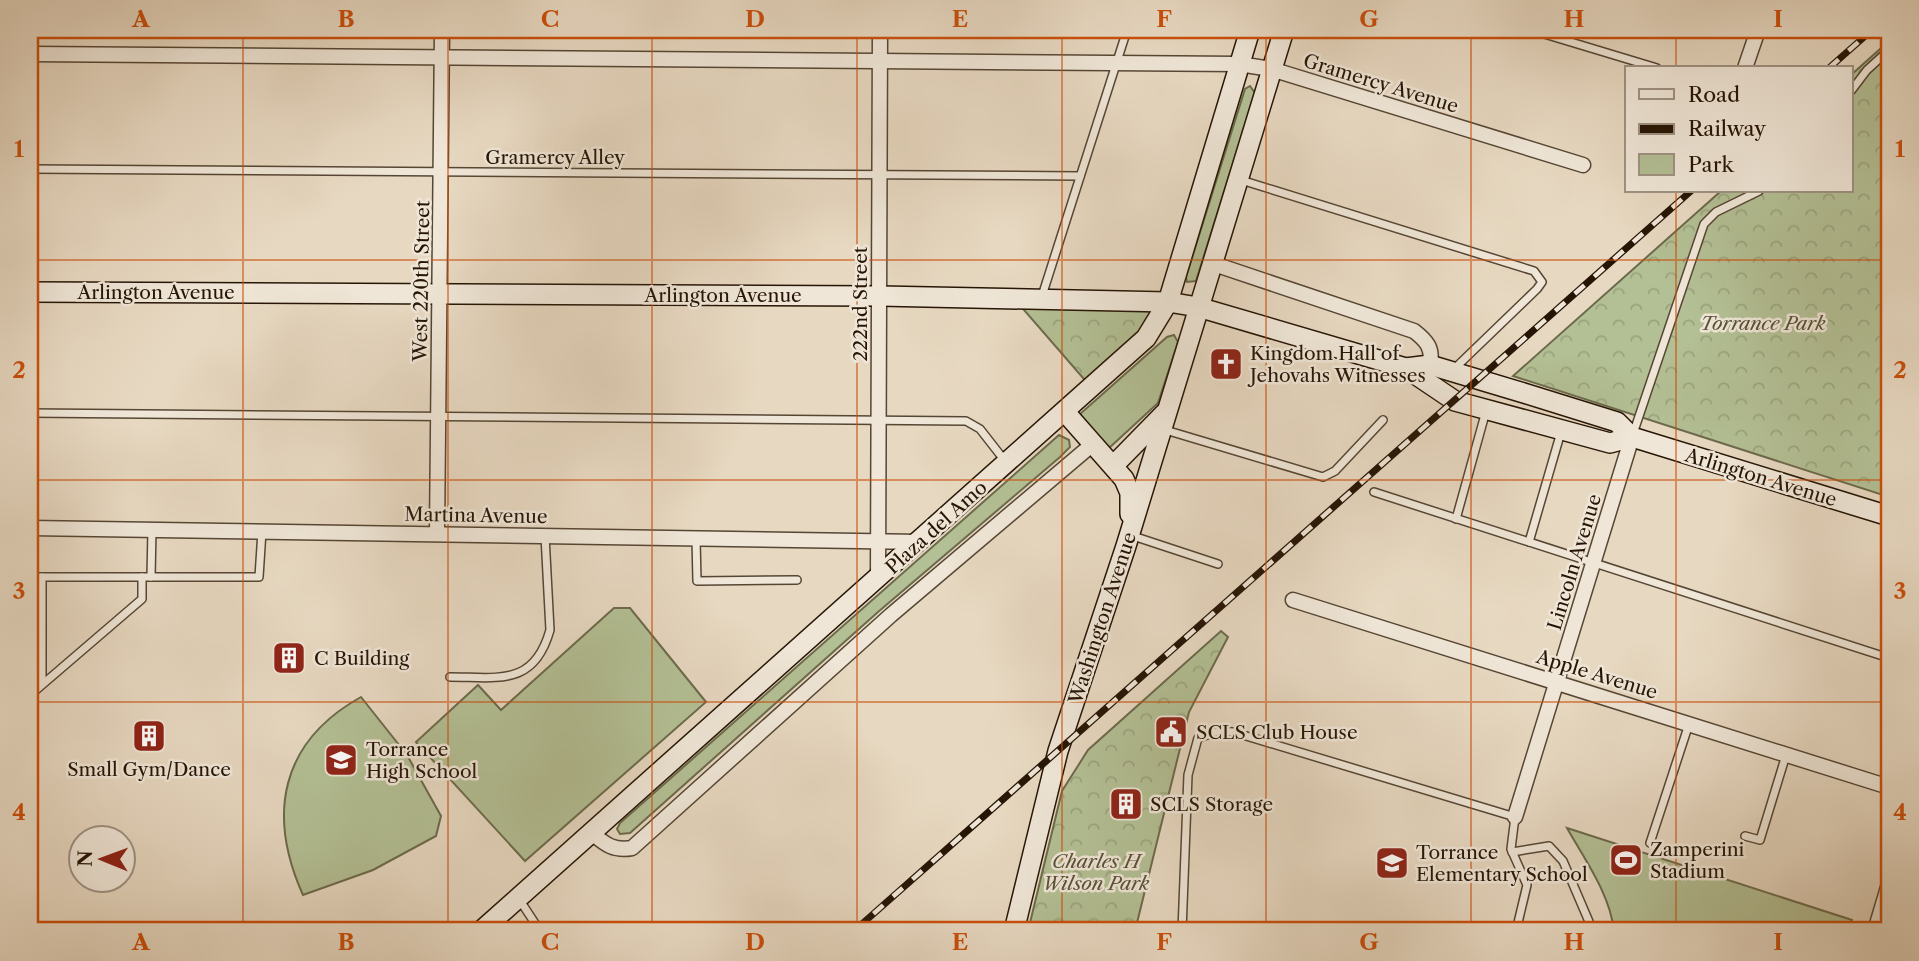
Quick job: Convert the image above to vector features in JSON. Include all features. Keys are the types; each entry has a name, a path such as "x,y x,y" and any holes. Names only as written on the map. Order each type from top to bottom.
{"main road":[{"name":"Plaza del Amo","path":"481,931 593,834 1146,338 1168,302 1250,30"},
{"path":"1198,307 1284,30"},
{"name":"Arlington Avenue","path":"30,292 880,296 1168,302 1198,307 1406,368 1455,401 1610,443 1632,437"},
{"name":"Washington Avenue","path":"1014,931 1058,751 1127,541 1198,307"},
{"name":"Arlington Avenue","path":"1406,368 1430,365 1617,422 1632,437 1889,516"},
{"path":"1065,412 1114,465 1130,493 1127,541"},
{"path":"1114,465 1164,420"}],"street":[{"name":"West 220th Street","path":"437,533 442,30"},
{"name":"222nd Street","path":"877,579 880,30"},
{"path":"1746,66 1758,30"},
{"name":"Gramercy Avenue","path":"30,54 1239,64 1271,69 1583,165"},
{"path":"1211,263 1414,331 1425,339 1432,352 1430,365"},
{"name":"Lincoln Avenue","path":"1515,817 1632,437"},
{"path":"593,834 618,850 632,848 891,615 1094,443"},
{"name":"Martina Avenue","path":"30,528 921,541"},
{"name":"Apple Avenue","path":"1293,600 1889,787"},
{"path":"1875,931 1889,884"}],"lane":[{"path":"1041,299 1127,30"},
{"path":"1531,30 1650,66"},
{"path":"1853,88 1867,70 1889,50"},
{"name":"Gramercy Alley","path":"30,169 1080,176"},
{"path":"1237,179 1540,275 1542,282 1537,289 1450,372"},
{"path":"1632,437 1704,224 1716,212 1757,192"},
{"path":"1457,519 1487,410"},
{"path":"30,413 966,421 980,429 1007,464"},
{"path":"1164,420 1323,477 1335,471 1383,420"},
{"path":"1529,542 1562,428"},
{"path":"1374,492 1889,658"},
{"path":"152,530 152,577"},
{"path":"30,577 259,577 262,531"},
{"path":"450,677 519,675 535,660 547,643 550,630 545,535"},
{"path":"695,538 696,581 797,580"},
{"path":"1127,541 1218,564"},
{"path":"42,577 42,684"},
{"path":"30,691 42,684 142,599 142,577"},
{"path":"1650,843 1689,723"},
{"path":"1182,931 1188,775 1198,738 1219,731 1233,732 1515,817 1510,841 1527,885 1516,931"},
{"path":"1745,836 1760,840 1786,754"},
{"path":"1512,852 1549,846 1563,861 1593,931"},
{"path":"518,898 540,931"}],"green space":[{"name":"Torrance Park","path":"1889,41 1889,497 1513,376 1720,192 1853,192 1853,73"},
{"path":"1250,86 1255,93 1196,281 1187,282 1186,277 1245,89"},
{"path":"1017,302 1165,304 1090,386"},
{"path":"1174,335 1178,342 1158,403 1108,449 1080,414 1167,337"},
{"path":"1059,435 1069,440 1070,447 1060,457 878,612 630,833 620,834 617,829 620,823"},
{"path":"614,608 630,608 706,702 525,861 416,742 478,685 501,710"},
{"name":"Charles H Wilson Park","path":"1221,631 1228,637 1189,712 1135,931 1028,931 1062,791 1088,750"},
{"path":"361,697 407,755 441,816 436,836 373,870 303,895 285,837 284,809 288,783 298,758 313,736 334,715"},
{"name":"Zamperini Stadium","path":"1567,828 1852,920 1849,931 1614,931 1608,904"}],"railway":[{"path":"1831,66 1872,30"},
{"path":"854,931 1690,192"}],"place":[{"name":"Kingdom Hall of Jehovahs Witnesses","path":"1226,364"},
{"name":"C Building","path":"289,658"},
{"name":"SCLS Club House","path":"1171,732"},
{"name":"Small Gym/Dance","path":"149,736"},
{"name":"Torrance High School","path":"341,760"},
{"name":"SCLS Storage","path":"1126,804"},
{"name":"Zamperini Stadium","path":"1626,860"},
{"name":"Torrance Elementary School","path":"1392,863"}]}
